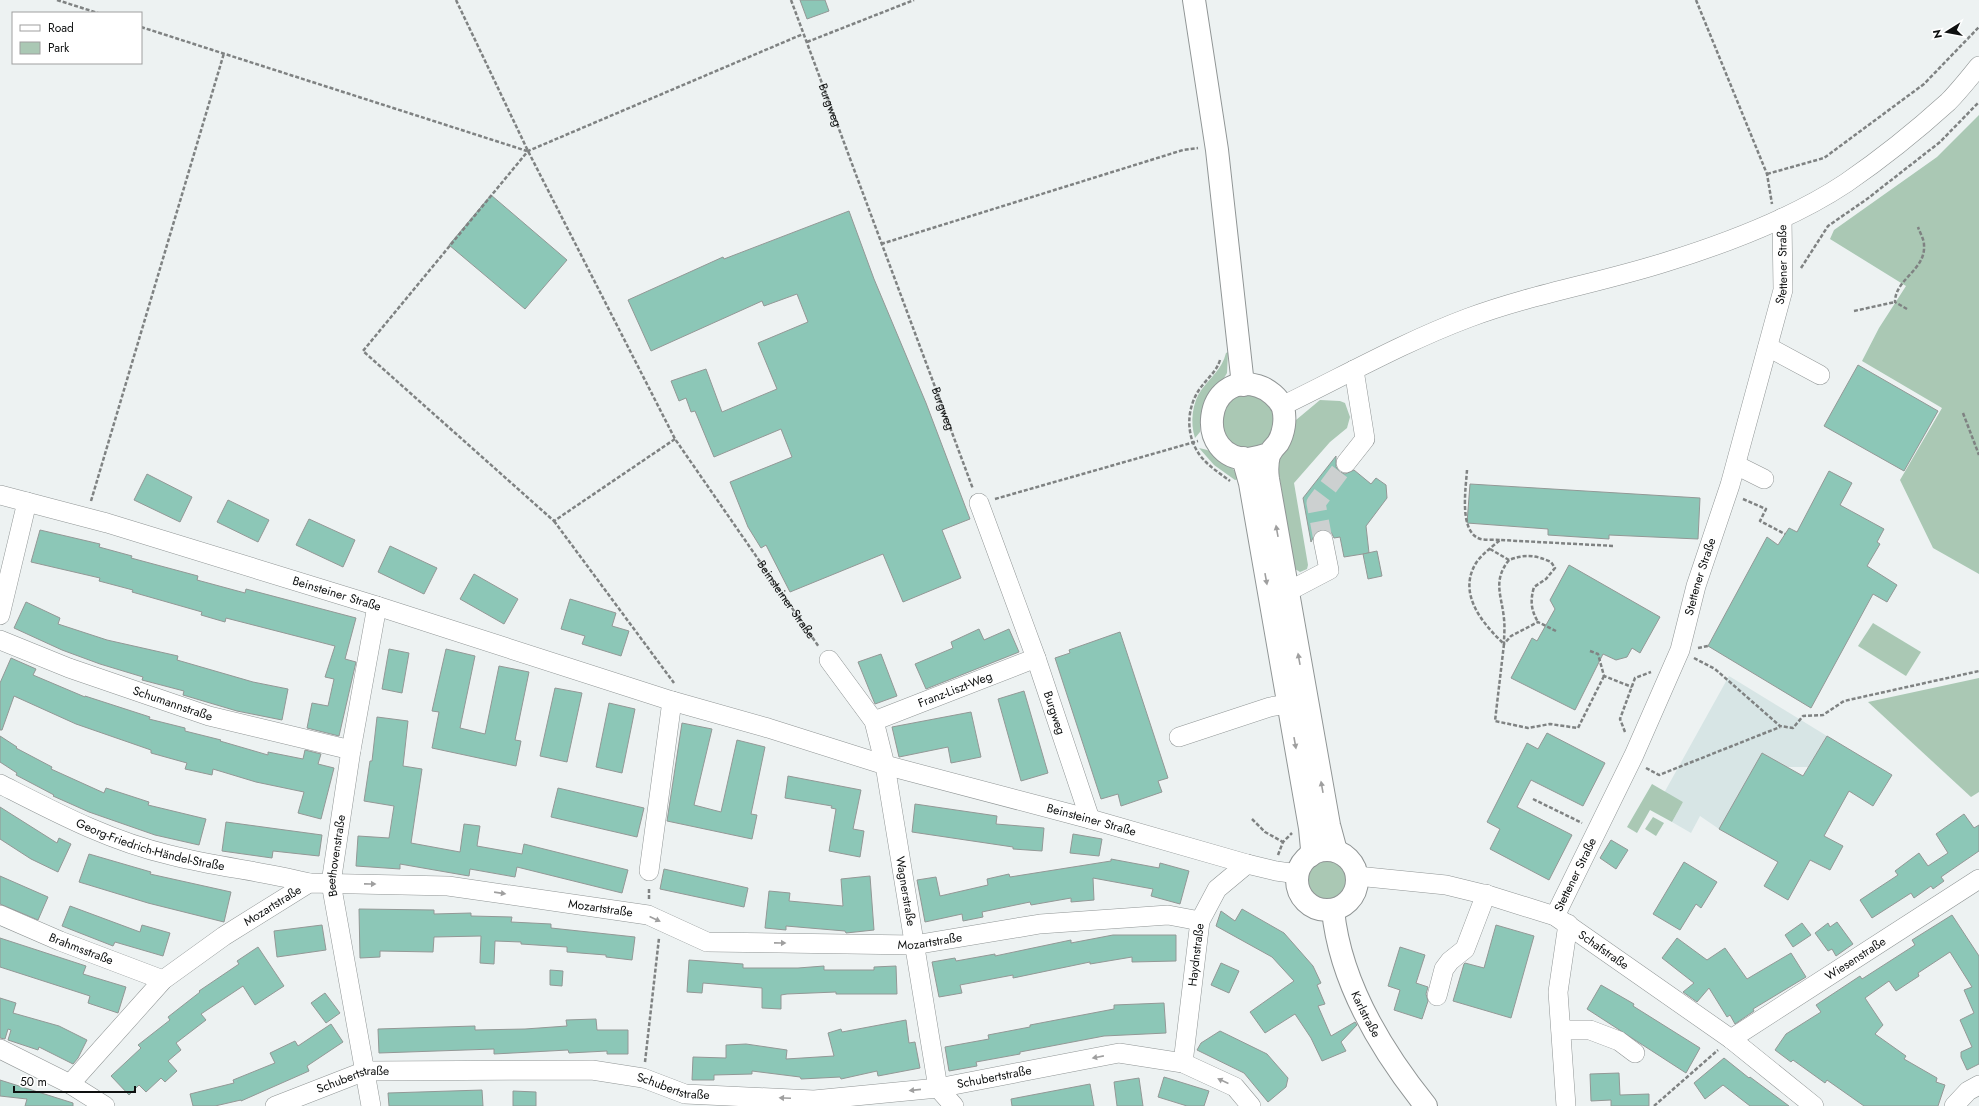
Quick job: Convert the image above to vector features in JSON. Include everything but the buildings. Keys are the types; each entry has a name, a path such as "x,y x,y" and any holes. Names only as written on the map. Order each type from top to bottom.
{"main road":[{"path":"1194,0 1217,146 1243,385"},
{"path":"1269,454 1253,458 1243,458 1229,453 1220,446 1214,436 1211,426 1213,409 1221,396 1230,389 1252,384 1264,388 1274,395 1282,406 1284,427 1281,438 1269,454 1268,479 1287,592 1336,851"},
{"path":"1243,458 1250,483 1310,828 1312,849 1304,865 1300,892 1305,900 1312,906 1321,909 1333,910 1347,902 1353,894 1357,876 1350,860 1336,851 1325,850 1304,865"},
{"name":"Karlstraße","path":"1333,910 1340,946 1349,976 1362,1008 1378,1037 1426,1106"}],"street":[{"path":"1282,406 1354,370 1468,318 1665,263 1724,243 1779,219 1845,183 1905,138 1949,100 1979,66"},
{"name":"Stettener Straße","path":"1566,1106 1558,992 1562,920 1596,831 1632,758 1677,657 1696,586 1736,465 1783,290 1779,219"},
{"path":"1768,347 1820,375"},
{"path":"1346,463 1365,439 1354,370"},
{"path":"1736,465 1764,479"},
{"name":"Beinsteiner Straße","path":"0,495 86,516 377,606 672,701 691,705 885,765 1090,819 1276,871 1304,865"},
{"path":"0,615 27,502"},
{"name":"Burgweg","path":"979,503 1036,658 1090,819"},
{"path":"1287,592 1329,570 1323,540"},
{"name":"Beethovenstraße","path":"371,1106 331,883 377,606"},
{"name":"Schumannstraße","path":"0,640 69,668 210,716 352,750"},
{"name":"Franz-Liszt-Weg","path":"874,721 1036,658"},
{"path":"829,660 874,721 885,765"},
{"path":"649,871 672,701"},
{"path":"1179,737 1270,707 1288,704"},
{"name":"Wagnerstraße","path":"885,765 938,1088"},
{"name":"Georg-Friedrich-Händel-Straße","path":"0,784 108,837 170,856 279,875 309,883"},
{"name":"Haydnstraße","path":"1183,1063 1200,921 1218,889 1247,864"},
{"name":"Schafstraße","path":"1357,876 1446,885 1486,894 1562,920 1731,1039 1814,1106"},
{"name":"Mozartstraße","path":"70,1084 163,980 224,936 309,883 448,886 654,918 707,942 914,945 1040,924 1168,915 1200,921"},
{"name":"Wiesenstraße","path":"1731,1039 1976,887"},
{"path":"1437,996 1444,969 1450,961 1465,949 1486,894"},
{"name":"Brahmsstraße","path":"0,915 60,941 163,980"},
{"path":"1561,1030 1590,1030 1619,1041 1635,1053"},
{"path":"0,1049 70,1084 105,1106"},
{"name":"Schubertstraße","path":"275,1106 365,1071 592,1070 643,1078 686,1094 814,1100 938,1088 1119,1052 1183,1063 1235,1087 1251,1106"},
{"path":"1954,1106 1968,1091 1979,1085"},
{"path":"938,1088 954,1106"}],"path":[{"path":"57,0 95,12"},
{"name":"Beinsteiner Straße","path":"456,0 528,151 675,439 829,660"},
{"name":"Burgweg","path":"791,0 979,503"},
{"path":"807,42 914,0"},
{"path":"1696,0 1767,174 1779,219"},
{"path":"142,27 528,151"},
{"path":"1767,174 1824,158 1924,84 1979,27"},
{"path":"691,705 554,521 363,351 528,151 804,34"},
{"path":"86,516 224,53"},
{"path":"1783,290 1808,258 1828,226 1867,199 1940,142 1979,102"},
{"path":"881,244 1183,150 1217,146"},
{"path":"1895,302 1895,293 1923,259 1924,244 1918,227"},
{"path":"1854,311 1895,302 1907,308"},
{"path":"979,503 1193,443 1190,430 1190,414 1194,397 1202,385 1212,376 1222,353"},
{"path":"1963,413 1979,455"},
{"path":"554,521 675,439"},
{"path":"1466,470 1466,523 1474,536 1479,539 1615,546"},
{"path":"1728,492 1766,509 1760,521 1785,534"},
{"path":"1500,540 1490,548 1476,564 1472,573 1471,599 1476,612 1504,644"},
{"path":"1490,548 1509,560"},
{"path":"1556,631 1538,622 1531,606 1534,587 1546,579 1555,568 1551,562 1536,556 1521,555 1509,560 1503,568 1499,578 1499,594 1504,618 1504,644 1495,721 1528,728 1550,724 1578,728 1604,676 1598,654 1590,651"},
{"path":"1504,644 1511,636 1538,622"},
{"path":"1780,726 1715,669 1677,657 1635,678 1620,719 1632,758 1659,775 1780,726 1793,728 1803,716 1823,715 1844,701 1979,671"},
{"path":"1604,676 1632,687"},
{"path":"1533,799 1596,831"},
{"path":"1252,820 1264,832 1283,842"},
{"path":"1278,855 1283,842 1294,831"},
{"path":"643,1078 654,918 649,871"},
{"path":"1654,1106 1731,1039"}],"shaded area":[{"path":"1729,676 1827,736 1808,767 1786,767 1719,829 1700,816 1691,833 1672,822 1683,802 1664,793"}],"green space":[{"path":"1979,115 1979,574 1933,548 1900,480 1942,408 1862,361 1879,328 1906,286 1830,239 1834,230 1937,157"},
{"path":"1228,352 1227,373 1201,417 1200,432 1195,438 1192,419 1196,400 1202,389 1222,364 1226,353"},
{"path":"1256,392 1277,411 1273,439 1253,450 1242,449 1223,436 1223,408 1229,400"},
{"path":"1320,400 1340,401 1345,403 1350,417 1347,428 1330,442 1294,483 1308,565 1307,569 1300,572 1295,569 1277,463 1296,420"},
{"path":"1199,448 1211,452 1223,459 1236,473 1239,479 1235,480 1214,465"},
{"path":"1873,623 1921,652 1906,676 1858,646"},
{"path":"1979,678 1979,792 1971,797 1868,702"},
{"path":"1652,784 1683,802 1672,822 1650,810 1637,833 1627,827"},
{"path":"1653,817 1664,823 1656,836 1645,829"},
{"path":"1331,860 1338,863 1344,869 1347,880 1346,888 1338,897 1331,900 1323,900 1316,897 1308,888 1307,876 1310,869 1319,861"}],"tunnel":[{"path":"1323,540 1316,503 1346,463"}]}
